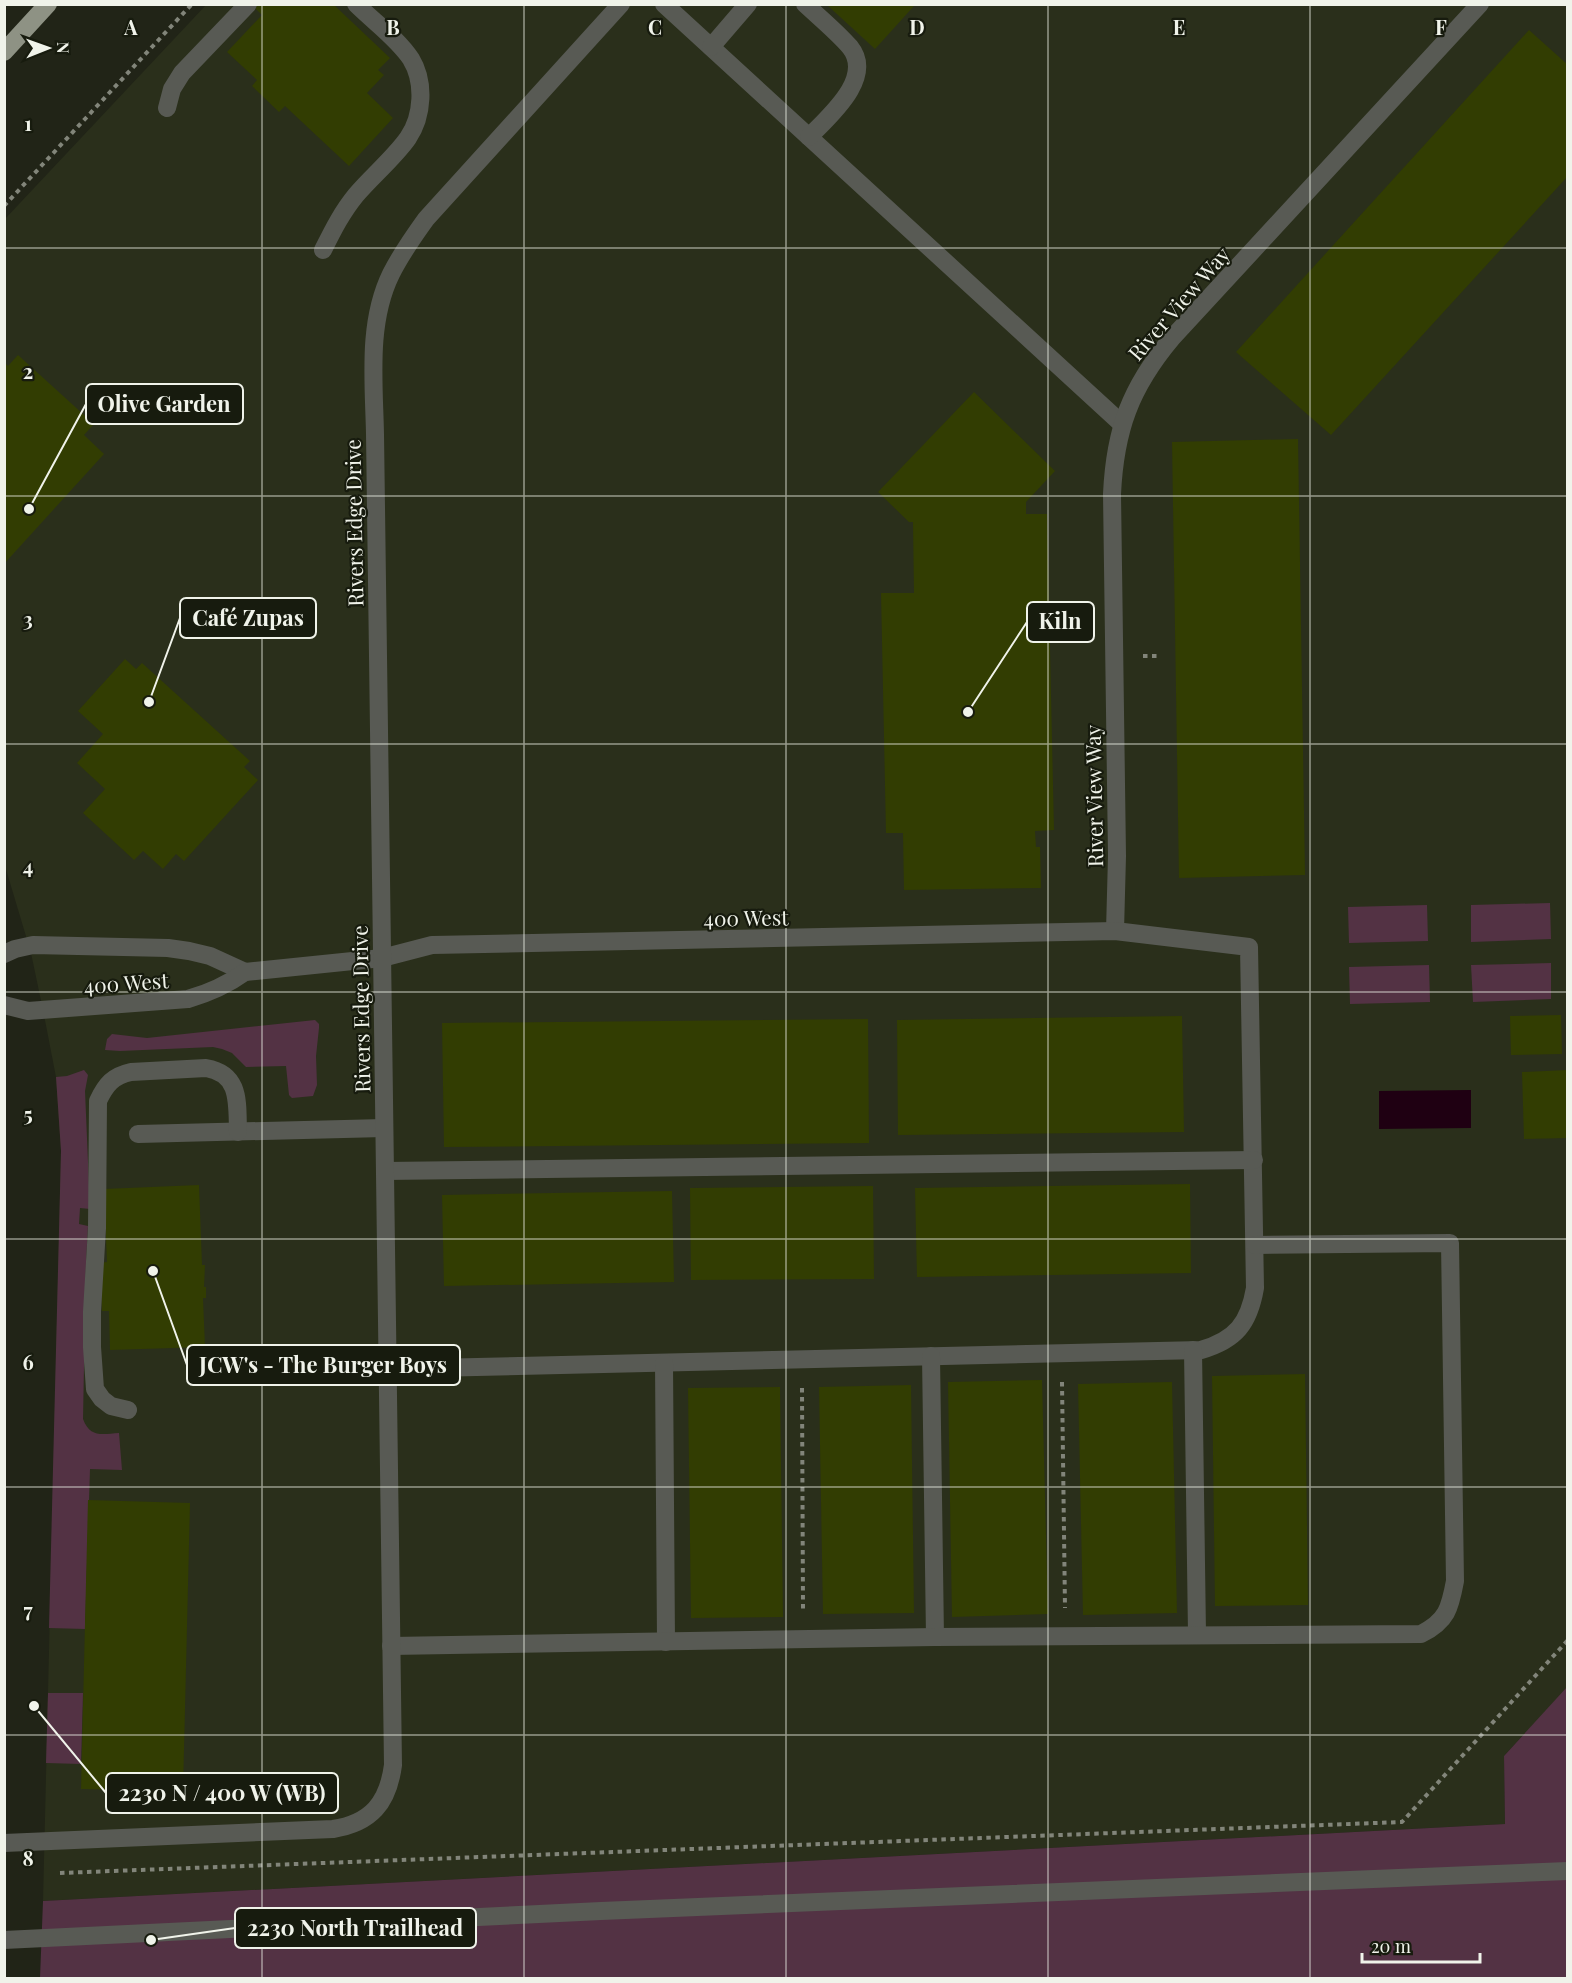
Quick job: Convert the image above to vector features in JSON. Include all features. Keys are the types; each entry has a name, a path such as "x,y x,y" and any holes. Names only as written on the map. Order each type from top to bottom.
{"main road":[{"path":"4,52 48,4"}],"street":[{"path":"167,108 172,89 182,73 248,4"},
{"path":"323,250 344,211 366,183 408,138 416,123 420,107 421,90 412,62 403,49 356,4"},
{"name":"Rivers Edge Drive","path":"4,1843 347,1827 361,1821 372,1812 383,1799 390,1783 393,1765 375,329 390,276 405,246 426,219 621,4"},
{"path":"664,4 1122,424"},
{"path":"711,47 748,4"},
{"path":"806,4 851,49 856,72 848,95 809,137"},
{"name":"River View Way","path":"1114,931 1117,856 1112,495 1113,464 1122,424 1140,382 1172,338 1480,4"},
{"name":"400 West","path":"4,1005 28,1011 188,999 226,985 245,972 382,958 432,945 1114,931 1250,946 1254,1160"},
{"name":"400 West","path":"4,954 33,945 168,948 210,956 245,972"},
{"path":"128,1410 111,1406 95,1389 92,1311 98,1228 98,1101 104,1087 120,1074 195,1068 216,1070 225,1075 233,1086 238,1132"},
{"path":"138,1134 384,1128"},
{"path":"385,1170 1254,1160 1256,1288 1245,1321 1234,1334 1219,1345 1193,1350 388,1369"},
{"path":"391,1646 935,1636 1421,1634 1434,1628 1444,1617 1451,1601 1455,1581 1450,1243 1255,1245"},
{"path":"1193,1350 1197,1634"},
{"path":"931,1356 935,1636"},
{"path":"663,1363 666,1642"},
{"path":"4,1940 602,1911 1568,1871"}],"path":[{"path":"4,206 192,4"},
{"path":"1062,1375 1066,1636"},
{"path":"802,1385 803,1639"},
{"path":"50,1874 1402,1822 1568,1640"}],"shaded area":[{"path":"206,5 1567,5 1568,1687 1504,1756 1505,1824 43,1901 61,1151 56,1077 44,1015 31,953 5,866 4,220"},
{"path":"1550,903 1551,939 1471,942 1471,905"},
{"path":"1427,905 1428,941 1349,943 1348,907"},
{"path":"1551,963 1551,999 1473,1002 1471,965"},
{"path":"1429,965 1430,1002 1350,1004 1349,967"},
{"path":"315,1020 319,1028 316,1056 317,1085 313,1096 292,1098 289,1095 286,1066 246,1067 232,1053 213,1047 105,1050 107,1039 112,1034 147,1038"},
{"path":"84,1070 88,1075 85,1091 90,1209 80,1208 79,1224 88,1226 83,1419 89,1429 97,1434 119,1433 122,1470 90,1469 85,1629 49,1628 61,1151 56,1077"},
{"path":"1471,1090 1471,1128 1379,1129 1379,1091"},
{"path":"1567,1687 1567,1978 40,1978 43,1901 1505,1824 1504,1756"},
{"path":"48,1693 83,1693 81,1764 46,1763"}],"building":[{"path":"258,4 333,4 390,58 378,70 384,75 367,93 393,118 349,166 285,106 279,112 252,86 257,80 227,52 262,15 255,8"},
{"path":"826,4 913,4 914,6 875,49"},
{"path":"1529,30 1568,65 1568,176 1331,435 1236,352"},
{"path":"18,355 94,424 84,435 104,454 4,564 4,362 8,366"},
{"path":"974,392 1055,471 1026,502 1026,514 1047,514 1054,830 1035,831 1036,847 1040,847 1041,888 904,890 903,833 886,833 881,593 914,593 913,522 909,522 878,492"},
{"path":"1298,439 1305,875 1179,878 1172,442"},
{"path":"125,659 136,669 142,663 250,761 244,767 258,780 184,861 176,854 163,869 143,851 134,860 83,813 105,789 77,763 103,734 78,711"},
{"path":"1561,1015 1562,1054 1511,1055 1510,1016"},
{"path":"1182,1016 1184,1132 898,1135 897,1020"},
{"path":"868,1019 869,1143 444,1147 442,1023"},
{"path":"1568,1070 1568,1138 1524,1139 1522,1072"},
{"path":"1190,1184 1191,1273 917,1277 915,1188"},
{"path":"199,1185 202,1265 205,1265 204,1287 206,1287 206,1298 203,1298 205,1347 110,1350 109,1311 102,1311 100,1263 107,1262 104,1189"},
{"path":"873,1186 874,1279 691,1280 690,1188"},
{"path":"672,1191 674,1282 444,1286 442,1195"},
{"path":"1305,1374 1308,1605 1215,1606 1212,1376"},
{"path":"1042,1380 1048,1614 952,1617 948,1382"},
{"path":"1172,1382 1177,1613 1083,1615 1078,1384"},
{"path":"911,1385 914,1613 823,1614 819,1387"},
{"path":"780,1387 783,1617 691,1618 688,1388"},
{"path":"88,1500 190,1503 183,1791 81,1789"}],"place":[{"name":"Olive Garden","path":"29,509"},
{"name":"Café Zupas","path":"149,702"},
{"name":"Kiln","path":"968,712"},
{"name":"JCW's - The Burger Boys","path":"153,1271"},
{"name":"2230 N / 400 W (WB)","path":"34,1706"},
{"name":"2230 North Trailhead","path":"151,1940"}]}
